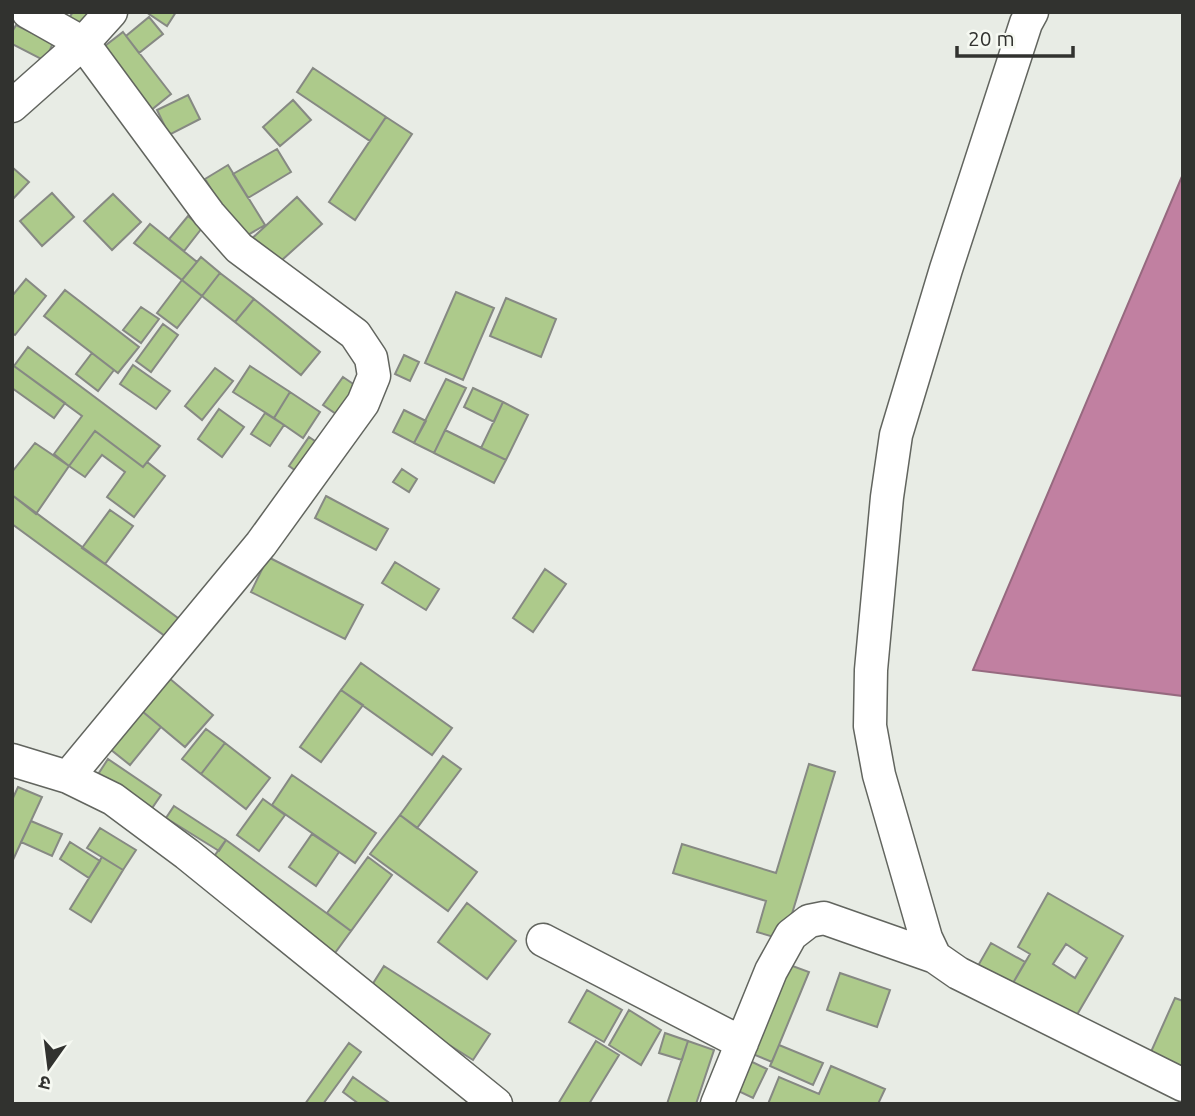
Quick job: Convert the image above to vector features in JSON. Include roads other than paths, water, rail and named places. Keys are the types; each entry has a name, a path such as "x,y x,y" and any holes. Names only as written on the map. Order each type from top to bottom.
{"street":[{"path":"28,12 83,43 209,214 239,248 355,334 372,358 374,376 363,403 261,544 68,777"},
{"path":"12,106 83,43 111,12"},
{"path":"935,957 926,938 883,787 870,726 871,670 887,497 896,435 946,269 1026,23 1032,12"},
{"path":"12,760 68,777 113,799 187,854 496,1104"},
{"path":"717,1104 771,971 791,935 809,921 824,918 935,957 958,973 1183,1085"},
{"path":"543,940 742,1042"}]}
